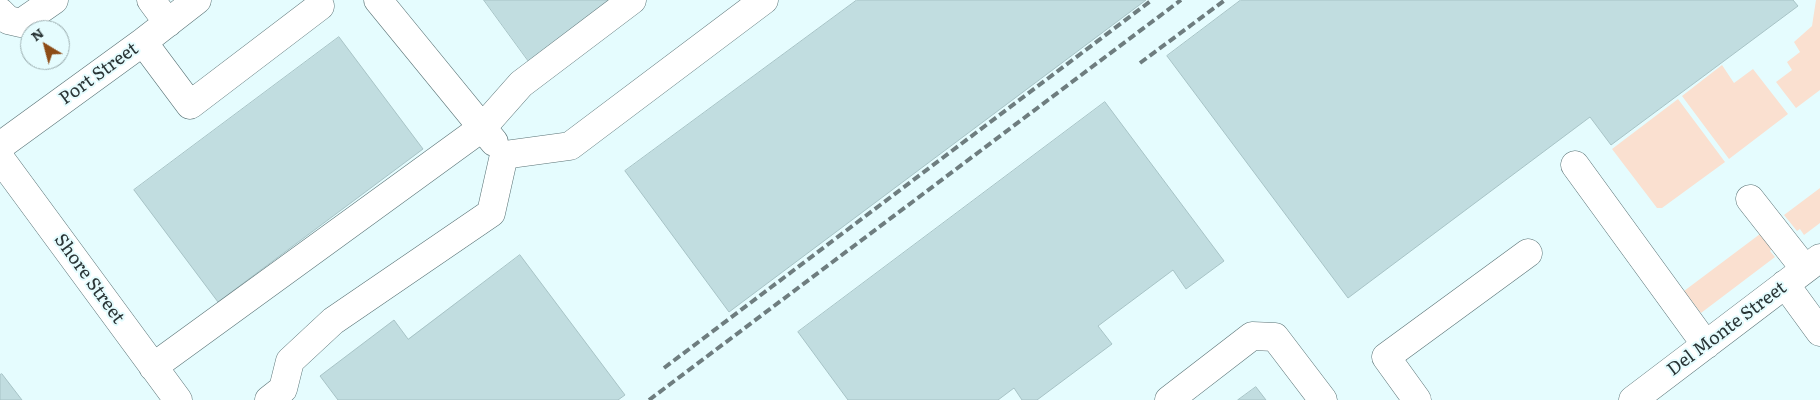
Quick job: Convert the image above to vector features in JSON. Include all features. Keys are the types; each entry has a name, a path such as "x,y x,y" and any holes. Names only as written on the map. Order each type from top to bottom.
{"street":[{"path":"0,12 8,20 21,23 54,0"},
{"path":"151,0 168,23"},
{"name":"Port Street","path":"0,146 143,42 197,0"},
{"path":"269,400 283,389 290,361 332,321 491,213 504,155 378,0"},
{"path":"153,367 483,127 521,84 632,0"},
{"path":"504,155 570,146 764,0"},
{"path":"143,42 190,105 320,6"},
{"name":"Shore Street","path":"0,158 178,400"},
{"path":"1575,165 1706,345"},
{"path":"1750,199 1803,271 1820,332"},
{"path":"1417,400 1386,357 1528,253"},
{"name":"Del Monte Street","path":"1634,400 1803,271"},
{"path":"1169,400 1252,336 1275,337 1323,400"}],"shaded area":[{"path":"1816,0 1820,0 1820,90 1796,108 1776,82 1792,70 1787,62 1800,52 1794,42 1812,26"},
{"path":"1722,65 1734,83 1753,69 1788,114 1729,159 1682,96"},
{"path":"1678,99 1725,162 1662,208 1657,208 1612,149"},
{"path":"1820,188 1820,223 1804,235 1800,229 1797,231 1784,215"},
{"path":"1760,234 1772,249 1770,251 1775,257 1701,313 1684,291"}],"building":[{"path":"484,0 623,0 533,67"},
{"path":"857,0 1146,0 729,312 625,171"},
{"path":"1241,0 1793,0 1798,6 1611,145 1590,117 1348,298 1167,56"},
{"path":"339,37 423,149 218,302 134,190"},
{"path":"1105,102 1224,261 1186,289 1173,270 1098,326 1112,344 1037,400 1022,400 1014,388 998,400 848,400 798,332"},
{"path":"520,255 625,395 618,400 338,400 320,376 394,320 408,339"},
{"path":"2,374 22,400 0,400 0,375"},
{"path":"1256,387 1266,400 1238,400"}],"railway":[{"path":"664,368 1152,0"},
{"path":"649,400 1181,0"},
{"path":"1140,63 1225,0"}]}
